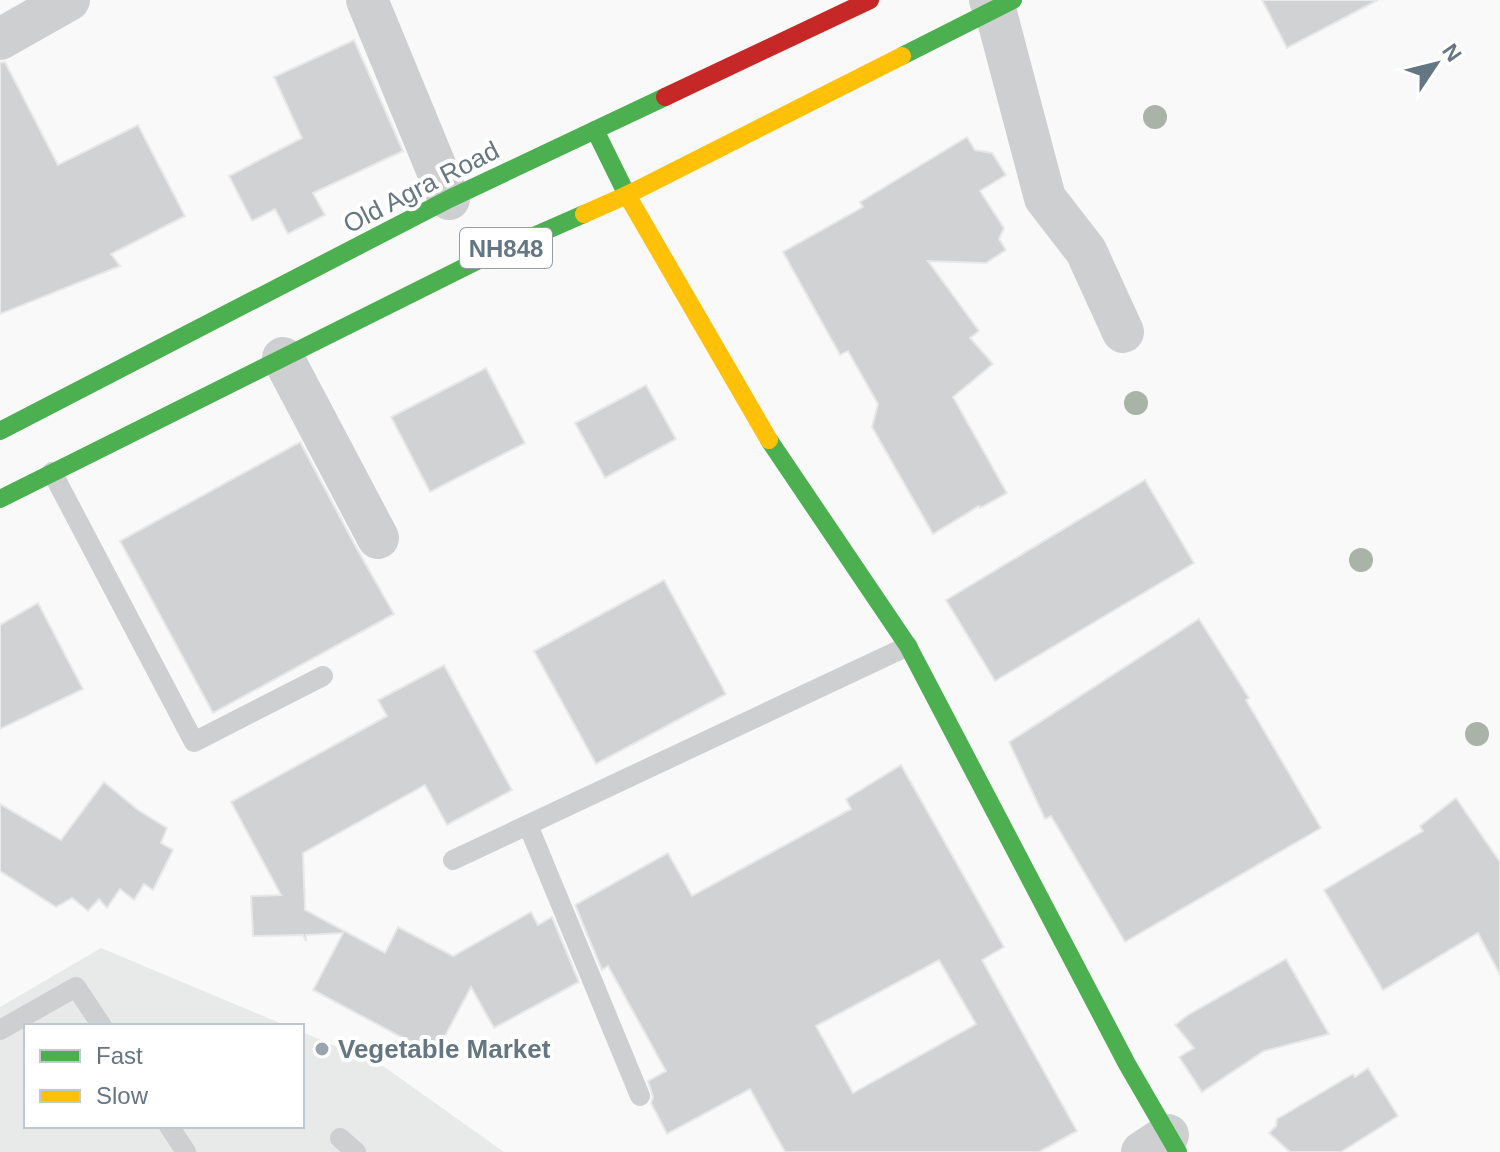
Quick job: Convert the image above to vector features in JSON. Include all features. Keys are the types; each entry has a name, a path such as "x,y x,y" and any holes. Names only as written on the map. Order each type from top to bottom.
{"main road":[{"name":"Old Agra Road","path":"0,431 449,199 870,0"},
{"name":"NH848","path":"0,499 479,260 627,195 999,3"},
{"path":"595,130 627,195 760,426 908,646 1127,1064 1163,1146"}],"street":[{"path":"0,39 69,0"},
{"path":"367,0 449,199"},
{"path":"999,3 1045,198 1086,251 1123,332"},
{"path":"283,358 378,538"}],"lane":[{"path":"52,472 194,742 323,676"},
{"path":"453,860 908,646"},
{"path":"528,825 640,1096"},
{"path":"0,1030 76,987 101,1024"},
{"path":"170,1128 186,1152"},
{"path":"340,1138 356,1152"}],"shaded area":[{"name":"Vegetable Market","path":"101,948 282,1024 24,1024 24,1128 304,1128 304,1033 383,1066 504,1152 0,1152 0,1007"}],"building":[{"path":"1262,0 1378,0 1287,48"},
{"path":"354,40 403,151 313,193 325,215 288,234 275,209 252,221 229,176 302,138 274,77"},
{"path":"5,62 58,165 138,125 185,216 111,254 120,266 0,314 0,63"},
{"path":"967,137 975,150 992,153 1006,175 980,191 1004,228 999,239 1006,250 986,263 928,261 979,331 970,338 993,364 953,397 1007,493 933,534 872,427 878,404 848,351 840,355 783,252 863,207 860,202"},
{"path":"486,368 525,443 430,492 391,417"},
{"path":"646,385 676,439 605,478 575,423"},
{"path":"300,442 394,614 213,713 120,541"},
{"path":"1145,480 1194,563 995,681 946,600"},
{"path":"664,580 726,694 596,764 534,651"},
{"path":"38,603 83,689 0,729 0,625"},
{"path":"1199,619 1249,698 1246,700 1321,828 1125,942 1051,816 1045,819 1009,742"},
{"path":"444,665 512,790 447,825 425,785 303,853 305,910 385,953 398,927 453,956 531,912 538,925 552,917 579,982 494,1028 471,987 435,1055 313,990 343,933 306,935 306,941 303,935 253,936 251,896 281,895 231,802 387,716 378,700"},
{"path":"901,765 1004,947 982,960 1077,1131 1039,1152 785,1152 750,1089 667,1134 651,1103 653,1097 648,1081 666,1071 608,966 602,970 575,905 668,853 692,896 851,809 846,799","holes":["939,960 976,1024 853,1093 816,1026"]},
{"path":"104,782 138,810 167,828 161,843 173,850 153,890 144,884 134,900 120,889 107,908 99,899 88,911 72,898 56,907 0,871 0,804 61,840"},
{"path":"1456,798 1500,862 1500,975 1478,933 1383,990 1324,890 1423,831 1420,826"},
{"path":"1286,959 1329,1034 1264,1051 1202,1092 1179,1057 1194,1048 1175,1025"},
{"path":"1368,1068 1398,1116 1341,1152 1290,1152 1269,1133 1276,1126 1277,1119"}],"traffic: fast":[{"path":"902,56 1013,0"},
{"path":"0,431 449,199 665,97"},
{"path":"595,130 627,195"},
{"path":"0,499 479,260 584,214"},
{"path":"769,440 908,646 1127,1064 1178,1152"}],"traffic: slow":[{"path":"584,214 902,56"},
{"path":"627,195 769,440"}],"traffic: jam":[{"path":"665,97 870,0"}],"place":[{"name":"Vegetable Market","path":"322,1049"}]}
